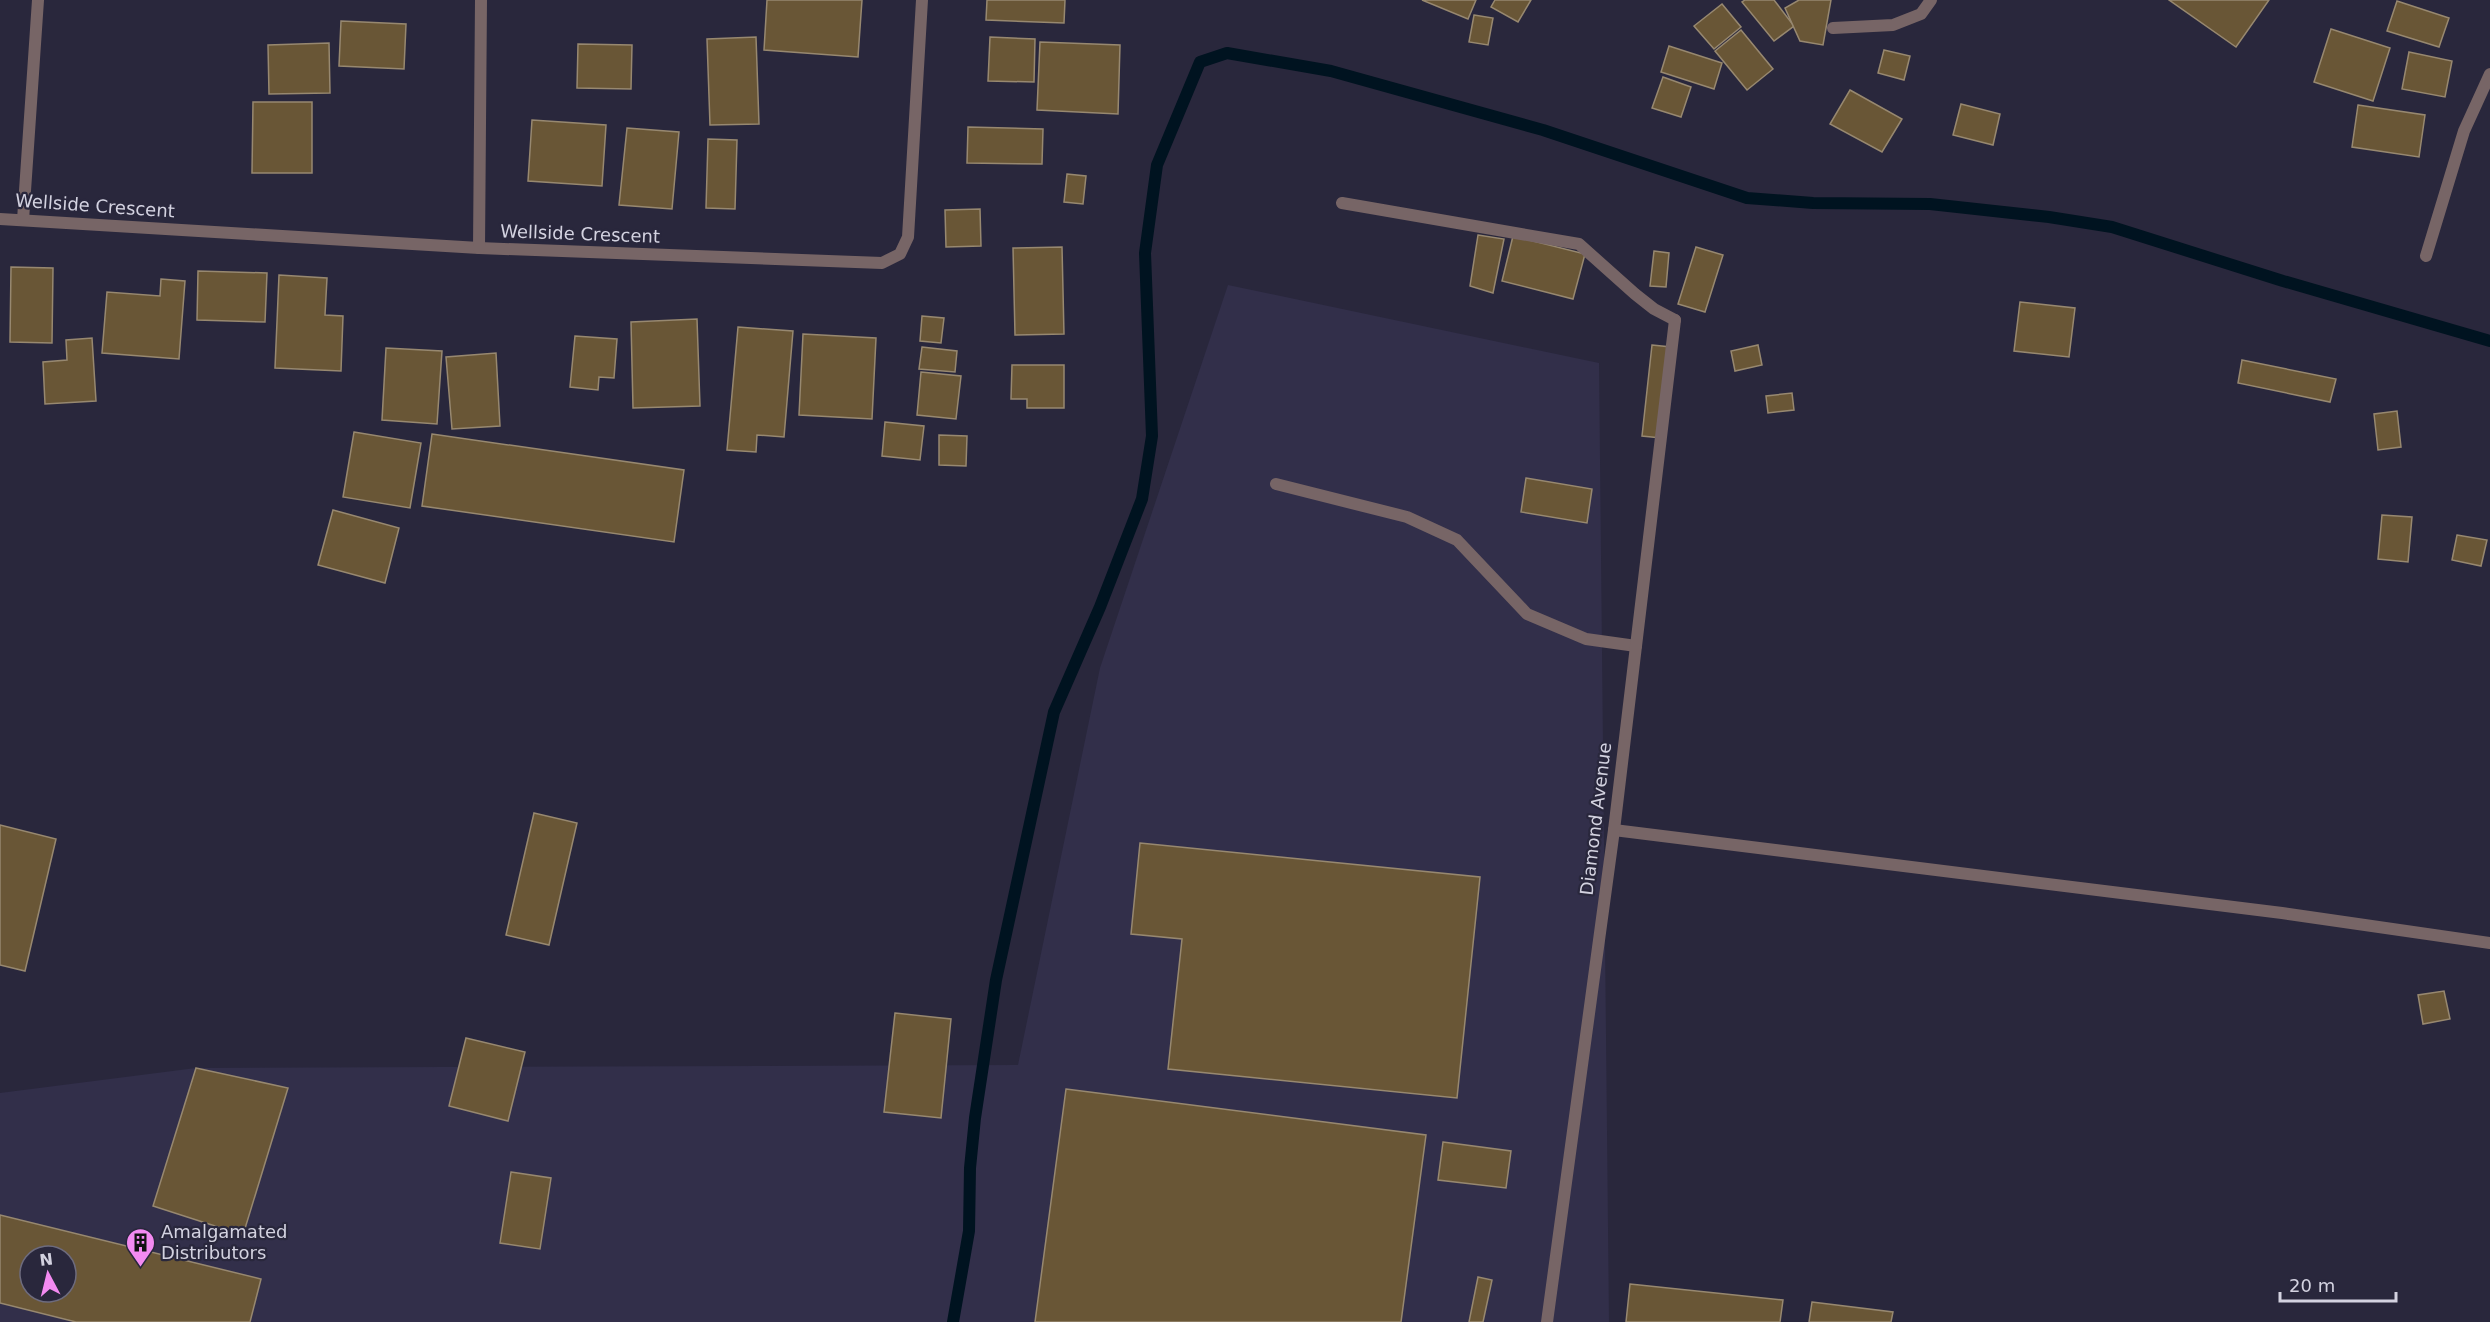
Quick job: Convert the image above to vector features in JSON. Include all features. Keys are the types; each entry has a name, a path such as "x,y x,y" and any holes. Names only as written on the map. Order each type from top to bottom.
{"street":[{"path":"23,220 38,0"},
{"path":"479,248 481,0"},
{"name":"Wellside Crescent","path":"0,219 479,248 882,263 900,254 908,237 922,0"},
{"path":"1833,28 1893,25 1921,14 1931,0"},
{"path":"2426,256 2464,131 2490,74"},
{"name":"Diamond Avenue","path":"1342,203 1579,244 1635,294 1654,309 1675,320 1614,830 1547,1322"},
{"path":"1276,484 1407,517 1457,540 1527,614 1586,639 1636,646"},
{"path":"1614,830 2282,913 2490,943"}],"shaded area":[{"path":"1228,285 1599,363 1609,1322 0,1322 0,1093 196,1068 1018,1065 1100,668"}],"building":[{"path":"767,0 862,0 858,57 764,50"},
{"path":"987,0 1065,0 1064,23 986,20"},
{"path":"1422,0 1476,0 1468,19"},
{"path":"1495,0 1531,0 1518,22 1491,7"},
{"path":"1745,0 1774,0 1794,26 1774,41 1742,2"},
{"path":"1799,0 1831,0 1823,45 1800,41 1785,8"},
{"path":"2169,0 2269,0 2236,47"},
{"path":"2397,1 2449,18 2439,47 2387,31"},
{"path":"1722,4 1741,27 1714,49 1694,26"},
{"path":"1474,15 1493,18 1488,45 1469,42"},
{"path":"341,21 406,24 404,69 339,66"},
{"path":"2331,29 2390,48 2373,101 2314,82"},
{"path":"1741,30 1773,69 1747,90 1715,51"},
{"path":"756,37 759,124 710,125 707,39"},
{"path":"990,37 1035,39 1034,82 988,81"},
{"path":"1040,42 1120,45 1118,114 1037,110"},
{"path":"329,43 330,93 269,94 268,45"},
{"path":"578,44 632,45 631,89 577,88"},
{"path":"1669,46 1722,63 1714,89 1661,72"},
{"path":"1884,50 1910,56 1904,80 1878,73"},
{"path":"2409,52 2452,61 2445,97 2402,89"},
{"path":"1663,77 1691,87 1681,117 1652,108"},
{"path":"1850,90 1902,119 1882,152 1830,124"},
{"path":"253,102 312,102 312,173 252,173"},
{"path":"1961,104 2000,114 1993,145 1953,135"},
{"path":"2358,105 2425,115 2419,157 2352,147"},
{"path":"532,120 606,125 602,186 528,181"},
{"path":"968,127 1043,129 1042,164 967,163"},
{"path":"627,128 679,132 672,209 619,205"},
{"path":"708,139 737,140 735,209 706,208"},
{"path":"1067,174 1086,176 1083,204 1064,202"},
{"path":"980,209 981,246 946,247 945,210"},
{"path":"1478,235 1504,239 1493,293 1470,286"},
{"path":"1513,236 1585,254 1573,299 1502,281"},
{"path":"1062,247 1064,334 1015,335 1013,248"},
{"path":"1696,247 1723,255 1705,312 1678,304"},
{"path":"1654,251 1669,253 1666,287 1650,286"},
{"path":"11,267 53,268 52,343 10,342"},
{"path":"198,271 267,273 265,322 197,320"},
{"path":"279,275 327,278 325,315 343,316 341,371 275,368"},
{"path":"161,279 185,281 179,359 102,353 107,292 160,296"},
{"path":"2020,302 2075,308 2069,357 2014,351"},
{"path":"922,316 944,318 941,343 920,341"},
{"path":"697,319 700,406 633,408 631,322"},
{"path":"738,327 793,331 784,437 757,435 756,452 727,450"},
{"path":"803,334 876,338 872,419 799,415"},
{"path":"575,336 617,339 614,378 599,377 598,390 570,387"},
{"path":"92,338 96,401 45,404 43,362 67,360 66,340"},
{"path":"1652,345 1671,347 1661,438 1642,436"},
{"path":"1758,345 1762,365 1735,371 1731,351"},
{"path":"922,347 957,351 955,372 919,369"},
{"path":"386,348 442,351 437,424 382,420"},
{"path":"496,353 500,426 452,429 446,357"},
{"path":"2242,360 2336,379 2330,402 2238,383"},
{"path":"1012,365 1064,365 1064,408 1027,408 1027,399 1011,399"},
{"path":"921,372 961,376 956,419 917,415"},
{"path":"1792,393 1794,410 1768,413 1766,396"},
{"path":"2397,411 2401,447 2378,450 2374,414"},
{"path":"885,422 924,426 920,460 882,456"},
{"path":"354,432 421,443 410,508 343,497"},
{"path":"432,434 684,470 674,542 422,506"},
{"path":"939,435 967,436 966,466 939,465"},
{"path":"1526,478 1592,489 1587,523 1521,512"},
{"path":"333,510 399,528 385,583 318,565"},
{"path":"2382,515 2412,517 2408,562 2378,559"},
{"path":"2457,535 2487,540 2481,566 2452,560"},
{"path":"534,813 577,823 549,945 506,935"},
{"path":"0,825 56,839 25,971 0,965"},
{"path":"1140,843 1480,877 1457,1098 1168,1069 1182,939 1131,934"},
{"path":"2444,991 2450,1019 2423,1024 2418,995"},
{"path":"895,1013 951,1019 941,1118 884,1112"},
{"path":"466,1038 525,1052 508,1121 449,1106"},
{"path":"196,1068 288,1088 243,1235 153,1206"},
{"path":"1066,1089 1426,1135 1401,1322 1035,1322"},
{"path":"1443,1142 1511,1151 1506,1188 1438,1180"},
{"path":"511,1172 551,1178 540,1249 500,1243"},
{"name":"Amalgamated Distributors","path":"0,1215 261,1279 250,1322 76,1322 0,1303"},
{"path":"1478,1277 1492,1280 1483,1322 1469,1322"},
{"path":"1630,1284 1783,1300 1780,1322 1626,1322"},
{"path":"1812,1302 1893,1312 1891,1322 1809,1322"}],"waterway":[{"path":"953,1322 969,1231 970,1168 975,1118 996,980 1054,712 1100,607 1142,499 1152,436 1145,253 1157,165 1200,62 1227,53 1331,71 1543,130 1747,198 1813,203 1930,204 2049,217 2112,227 2283,281 2490,341"}],"place":[{"name":"Amalgamated Distributors","path":"140,1268"}]}
